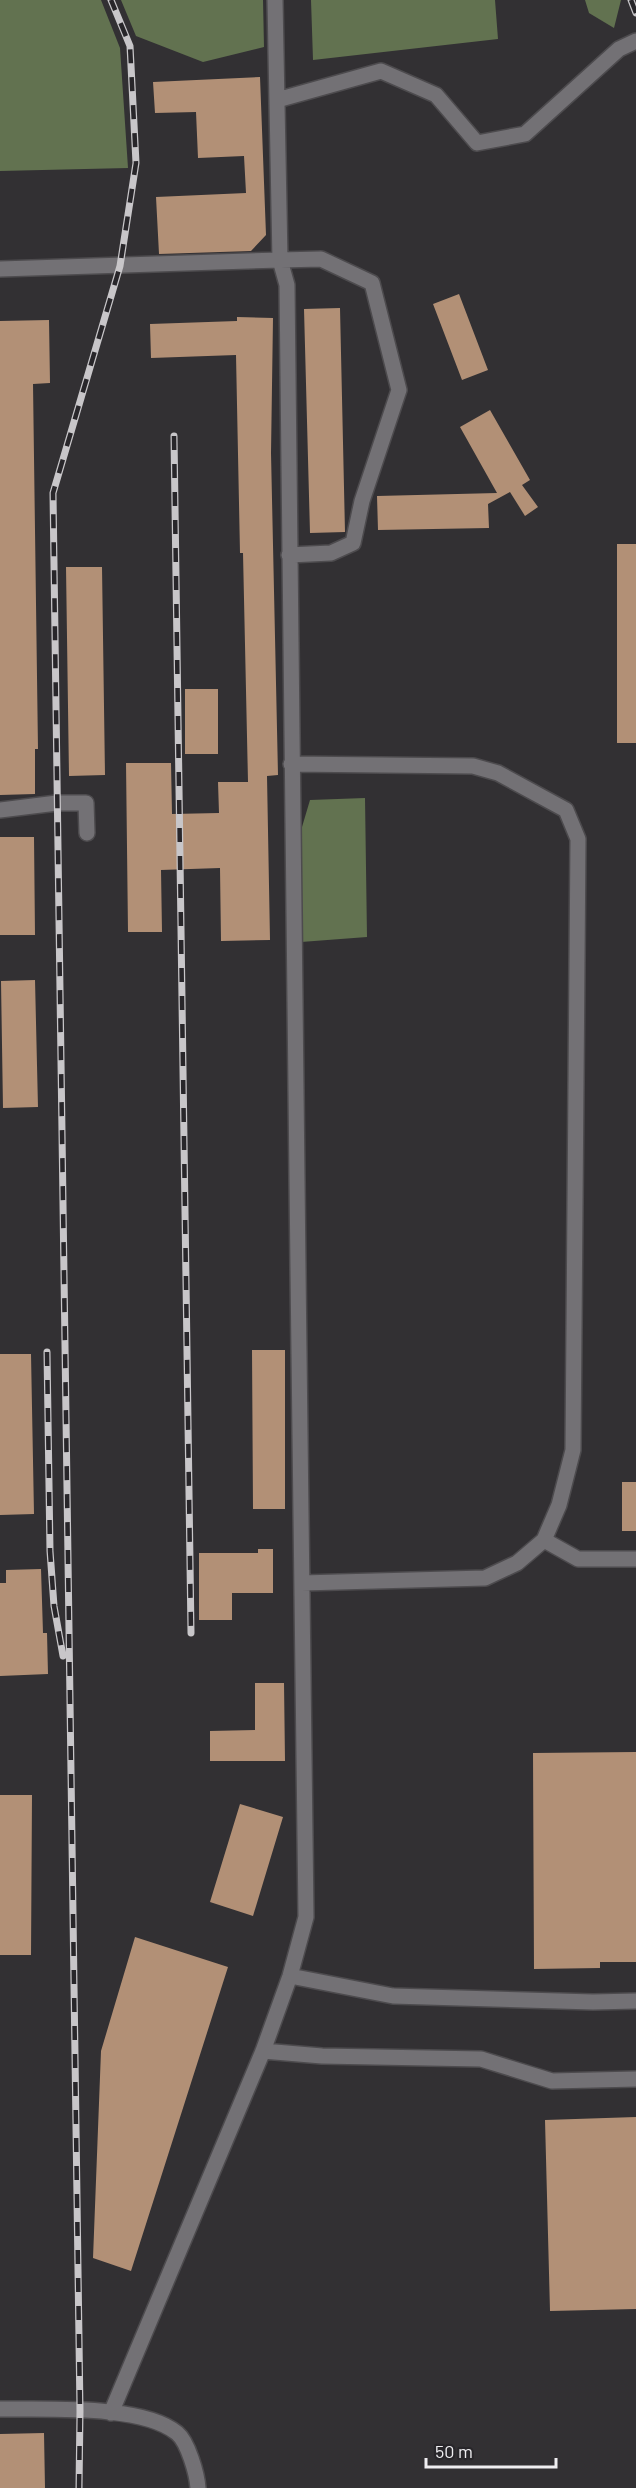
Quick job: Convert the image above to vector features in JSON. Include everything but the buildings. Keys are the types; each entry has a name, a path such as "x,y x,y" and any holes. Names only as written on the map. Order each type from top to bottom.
{"lane":[{"path":"111,2413 263,2051 290,1976 306,1917 287,285 280,260 275,0"},
{"path":"277,100 381,71 436,95 477,143 525,134 619,49 636,40"},
{"path":"0,269 321,259 372,283 399,390 362,501 353,543 332,554 289,555"},
{"path":"291,764 473,766 482,768 498,773 566,810 578,839 573,1450 559,1505 544,1540 517,1563 485,1578 302,1583"},
{"path":"0,810 57,803 86,803 87,833"},
{"path":"544,1540 578,1559 636,1559"},
{"path":"290,1976 393,1996 593,2002 636,2001"},
{"path":"263,2051 322,2056 481,2059 552,2080 636,2079"},
{"path":"0,2409 111,2413 150,2418 179,2433 196,2472 198,2488"}],"green space":[{"path":"0,0 101,0 120,48 128,168 0,171"},
{"path":"121,0 263,0 264,47 203,62 136,36"},
{"path":"311,0 495,0 498,39 313,60"},
{"path":"585,0 621,0 614,28 589,13"},
{"path":"365,798 367,937 301,942 302,827 310,800"}],"railway":[{"path":"79,2488 80,2411 53,493 120,266 136,163 130,46 111,0"},
{"path":"631,0 636,13"},
{"path":"174,436 191,1633"},
{"path":"47,1352 50,1551 54,1606 63,1656"}]}
